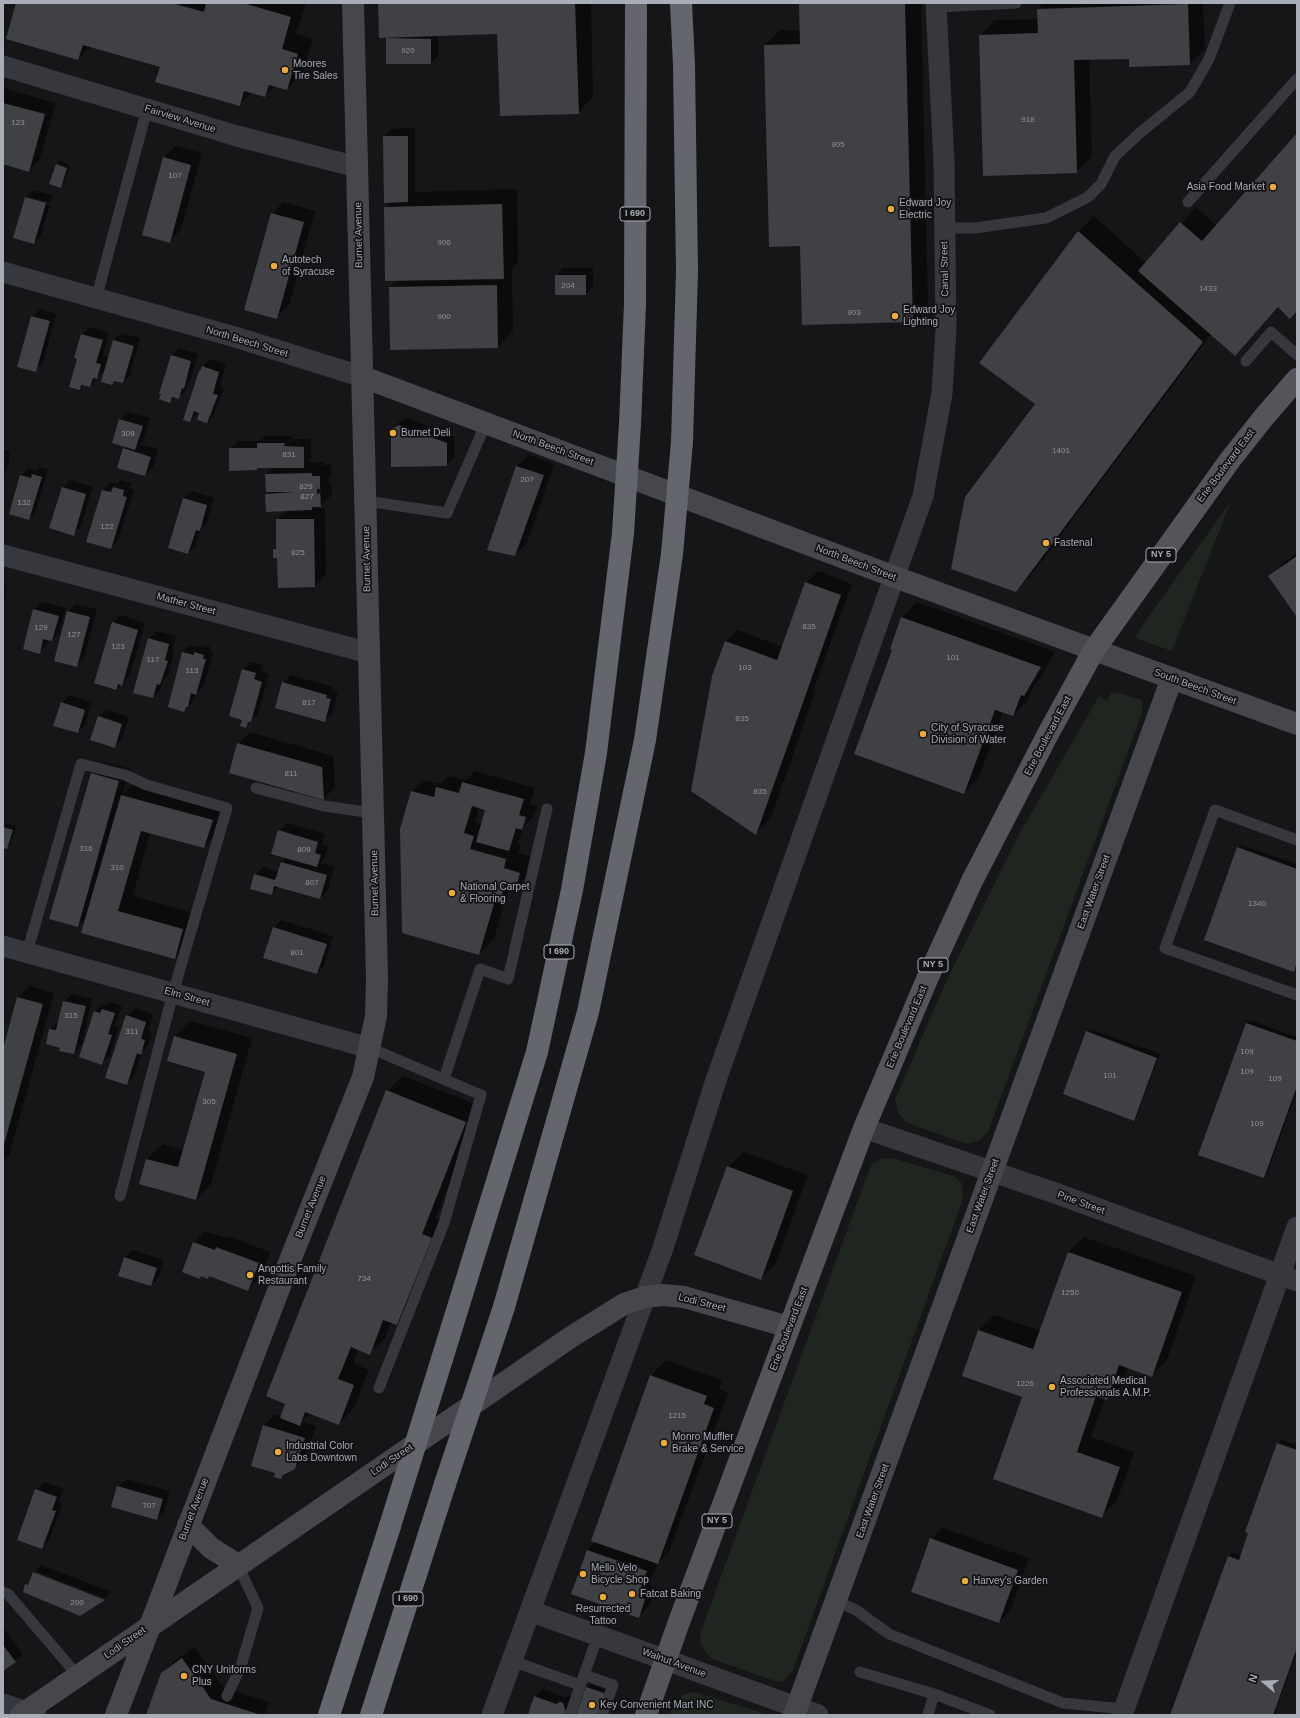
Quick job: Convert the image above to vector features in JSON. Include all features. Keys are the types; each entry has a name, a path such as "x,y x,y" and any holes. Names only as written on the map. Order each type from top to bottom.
{"highway":[{"name":"I 690","path":"329,1715 390,1526 537,1052 574,883 596,753 623,533 630,424 635,304 636,3"},
{"name":"I 690","path":"371,1715 504,1306 588,1012 645,740 672,554 682,442 687,271 684,65 680,3"},
{"path":"684,65 692,3"}],"main road":[{"name":"Erie Boulevard East","path":"646,1715 665,1660 864,1128 928,977 972,881 1049,732 1094,650 1230,460 1264,417 1297,379"}],"street":[{"name":"Burnet Avenue","path":"116,1715 285,1273 363,1077 376,1016 377,978 353,3"},
{"name":"Canal Street","path":"492,1715 663,1248 719,1072 923,496 942,393 946,330 944,163 936,5"},
{"name":"Fairview Avenue","path":"3,66 237,136 357,166"},
{"name":"North Beech Street","path":"3,272 235,337 363,377 895,577 1094,650"},
{"name":"Mather Street","path":"3,555 369,654"},
{"name":"South Beech Street","path":"1094,650 1296,721"},
{"name":"East Water Street","path":"795,1711 1172,678"},
{"name":"Elm Street","path":"3,946 370,1048"},
{"name":"Pine Street","path":"864,1128 992,1171 1288,1278"},
{"path":"1123,1712 1288,1278 1297,1227"},
{"name":"Lodi Street","path":"28,1714 78,1676 149,1626 571,1337 624,1304 645,1297 662,1295 684,1297 790,1327"},
{"path":"188,1525 211,1548 238,1565"},
{"name":"Walnut Avenue","path":"530,1611 665,1660 795,1711 818,1715"},
{"path":"3,1704 28,1714"}],"lane":[{"path":"936,5 1016,3"},
{"path":"945,228 975,228 1046,218 1088,197 1101,184 1115,156 1141,132 1190,92 1209,60 1230,3"},
{"path":"1188,202 1297,79"},
{"path":"96,299 147,109"},
{"path":"1246,361 1271,332 1297,355"},
{"path":"366,501 447,513 486,423"},
{"path":"27,952 81,764 125,775 146,785 227,808 173,993 120,1196"},
{"path":"256,788 324,806 373,813"},
{"path":"444,1079 480,969 508,979 547,809"},
{"path":"1297,840 1215,810 1165,948 1297,995"},
{"path":"370,1048 481,1095 444,1223 379,1388"},
{"path":"227,1696 241,1666 258,1608 238,1565"},
{"path":"3,1592 8,1594 78,1676"},
{"path":"836,1601 856,1610 889,1634 1063,1703 1123,1712"},
{"path":"570,1715 598,1635"},
{"path":"512,1661 582,1680 613,1685 602,1715"},
{"path":"860,1672 934,1694 990,1715"},
{"path":"928,1715 934,1694"},
{"path":"1069,1715 1072,1704"}],"shaded area":[{"path":"1231,501 1172,651 1135,638 1149,616"},
{"path":"1114,692 1142,700 1142,713 988,1132 980,1140 967,1144 913,1125 905,1121 898,1112 895,1100 944,986 1017,838 1099,696 1107,701 1111,693"},
{"path":"892,1158 953,1176 962,1183 963,1199 793,1670 782,1682 769,1679 712,1659 706,1653 701,1644 700,1634 868,1173 872,1164 882,1159"},
{"path":"694,1692 760,1712 763,1715 670,1715 674,1704 683,1695"}],"building":[{"path":"16,3 172,3 204,12 206,3 243,3 291,17 282,49 298,54 287,90 269,85 265,97 244,91 240,106 155,82 160,67 83,45 78,60 6,39"},
{"path":"378,3 575,3 579,114 500,116 497,34 379,38"},
{"path":"799,3 905,3 913,322 802,325 800,246 769,247 764,45 800,44"},
{"path":"1188,4 1190,65 1129,67 1129,59 1074,60 1077,173 983,176 979,35 1038,33 1037,9"},
{"path":"386,38 431,39 431,64 386,64"},
{"path":"3,103 45,114 29,172 3,164"},
{"path":"1297,133 1297,311 1290,319 1278,307 1235,356 1138,271 1180,222 1202,241"},
{"path":"383,136 408,136 408,202 384,203"},
{"path":"163,157 191,165 170,243 142,235"},
{"path":"56,164 67,168 61,188 49,184"},
{"path":"25,197 46,203 34,244 13,238"},
{"path":"502,204 504,279 385,281 384,207"},
{"name":"Autotech of Syracuse","path":"271,213 304,222 277,319 244,310"},
{"path":"1078,231 1203,342 1016,592 951,569 965,497 1035,404 979,363"},
{"path":"555,275 586,275 586,295 555,295"},
{"path":"497,285 498,348 390,350 389,287"},
{"path":"31,316 50,321 36,372 17,367"},
{"path":"81,334 103,340 96,363 101,364 97,379 93,378 90,387 81,385 80,390 69,387 77,359 74,358"},
{"path":"113,340 134,346 123,383 114,381 112,385 101,382"},
{"path":"171,355 191,361 184,389 182,388 179,399 172,397 170,403 159,399 161,394 159,394"},
{"path":"202,366 219,372 213,394 218,395 207,423 197,420 199,413 194,411 190,422 183,420"},
{"path":"119,419 143,426 135,450 112,443"},
{"path":"399,425 447,443 447,466 391,467 391,429"},
{"path":"257,443 285,443 284,446 304,447 304,468 257,468 257,470 229,471 229,448 257,448"},
{"path":"123,448 151,457 145,476 117,468"},
{"path":"516,466 544,475 515,556 487,550"},
{"path":"312,473 312,476 320,476 320,489 317,489 317,494 320,493 321,507 312,507 312,510 266,512 265,494 295,492 266,492 265,474"},
{"path":"32,474 42,477 29,520 9,514 20,475 31,478"},
{"path":"62,487 86,494 74,536 49,528"},
{"path":"113,487 124,490 123,496 127,497 111,549 86,542 102,490 111,492"},
{"path":"183,498 207,505 200,531 196,530 188,554 168,548"},
{"path":"276,519 314,519 315,587 278,588 277,558 273,558 273,549 276,549"},
{"path":"1297,556 1297,617 1268,576"},
{"path":"805,582 841,595 756,835 691,791 712,676 725,641 777,660"},
{"path":"33,609 59,616 52,641 43,639 40,654 23,649"},
{"path":"67,611 90,617 77,667 54,661"},
{"path":"901,617 1041,667 1024,696 1021,695 1013,716 995,710 964,794 854,754 892,650 890,649"},
{"path":"112,622 138,630 122,686 118,684 116,690 94,683"},
{"path":"148,638 169,644 165,660 168,661 160,685 157,684 153,698 133,693"},
{"path":"182,652 194,655 194,652 204,655 203,659 206,659 196,695 191,693 188,707 186,707 184,712 168,707"},
{"path":"242,669 256,673 254,679 262,682 251,722 248,722 246,728 240,726 242,720 229,716"},
{"path":"282,682 327,695 326,698 331,699 325,722 275,708"},
{"path":"61,702 85,710 78,733 53,726"},
{"path":"98,716 122,724 115,748 90,740"},
{"path":"237,743 322,767 324,800 229,773"},
{"path":"91,773 119,781 78,927 49,919"},
{"name":"National Carpet & Flooring","path":"462,782 524,799 519,815 526,817 522,830 516,828 509,851 476,842 485,810 472,806 464,833 474,836 470,849 506,859 504,868 520,873 516,889 505,885 501,898 496,897 479,955 402,933 400,829 411,791 434,797 436,787 459,793"},
{"path":"121,795 213,820 204,848 141,831 118,911 183,929 175,959 81,933"},
{"path":"3,827 13,830 7,849 3,848"},
{"path":"278,830 318,842 315,853 321,855 317,867 271,854"},
{"path":"1237,847 1297,869 1297,962 1294,972 1204,940"},
{"path":"281,862 327,875 320,899 274,886 272,895 250,889 254,874 275,880"},
{"path":"273,927 327,944 317,974 263,958"},
{"path":"17,997 43,1004 3,1148 3,1049"},
{"path":"63,1001 86,1006 74,1054 59,1051 60,1048 46,1044 49,1029 56,1030"},
{"path":"102,1009 115,1013 108,1034 112,1035 102,1065 79,1057 94,1011 100,1013"},
{"path":"126,1015 146,1022 141,1039 145,1040 141,1055 137,1053 127,1085 105,1078"},
{"path":"1246,1023 1297,1041 1297,1086 1264,1178 1198,1155"},
{"path":"1086,1031 1157,1058 1134,1121 1063,1094"},
{"path":"174,1036 237,1054 196,1200 139,1184 146,1159 178,1167 205,1072 167,1061"},
{"path":"386,1090 466,1122 422,1234 432,1238 397,1325 383,1320 370,1355 351,1347 338,1379 354,1385 339,1425 305,1412 300,1426 280,1418 285,1404 266,1396"},
{"path":"727,1166 793,1191 761,1280 694,1255"},
{"path":"193,1242 215,1250 216,1247 259,1263 248,1291 209,1276 208,1279 201,1276 200,1279 182,1272"},
{"name":"Associated Medical Professionals A.M.P.","path":"1068,1252 1182,1292 1152,1377 1119,1365 1107,1400 1096,1396 1077,1452 1120,1467 1102,1518 993,1479 1022,1397 962,1376 978,1330 1033,1349"},
{"path":"124,1257 157,1268 151,1286 118,1276"},
{"name":"Monro Muffler Brake & Service","path":"650,1375 707,1396 704,1404 714,1408 658,1564 591,1541"},
{"name":"Industrial Color Labs Downtown","path":"263,1425 305,1438 295,1469 283,1475 281,1479 274,1477 275,1473 251,1466"},
{"path":"1277,1443 1297,1450 1297,1648 1273,1715 1170,1715 1228,1556 1239,1560 1248,1533 1245,1532"},
{"path":"117,1486 163,1499 157,1520 111,1507"},
{"path":"35,1489 57,1497 52,1510 56,1511 42,1549 17,1540"},
{"name":"Harvey's Garden","path":"930,1538 1018,1570 999,1623 911,1592"},
{"path":"587,1550 647,1571 638,1596 645,1599 639,1618 571,1594"},
{"path":"33,1572 105,1600 80,1616 23,1592 25,1584 28,1585"},
{"path":"3,1645 16,1662 3,1671"},
{"path":"182,1658 211,1699 258,1714 146,1715 161,1673"},
{"name":"Key Convenient Mart INC","path":"586,1687 607,1694 600,1715 576,1715"},
{"path":"534,1696 556,1704 560,1702 563,1703 566,1712 563,1715 528,1715"}],"place":[{"name":"Moores Tire Sales","path":"285,70"},
{"name":"Asia Food Market","path":"1273,187"},
{"name":"Edward Joy Electric","path":"891,209"},
{"name":"Autotech of Syracuse","path":"274,266"},
{"name":"Edward Joy Lighting","path":"895,316"},
{"name":"Burnet Deli","path":"393,433"},
{"name":"Fastenal","path":"1046,543"},
{"name":"City of Syracuse Division of Water","path":"923,734"},
{"name":"National Carpet & Flooring","path":"452,893"},
{"name":"Angottis Family Restaurant","path":"250,1275"},
{"name":"Associated Medical Professionals A.M.P.","path":"1052,1387"},
{"name":"Monro Muffler Brake & Service","path":"664,1443"},
{"name":"Industrial Color Labs Downtown","path":"278,1452"},
{"name":"Mello Velo Bicycle Shop","path":"583,1574"},
{"name":"Harvey's Garden","path":"965,1581"},
{"name":"Fatcat Baking","path":"632,1594"},
{"name":"Resurrected Tattoo","path":"603,1597"},
{"name":"CNY Uniforms Plus","path":"184,1676"},
{"name":"Key Convenient Mart INC","path":"592,1705"}]}
